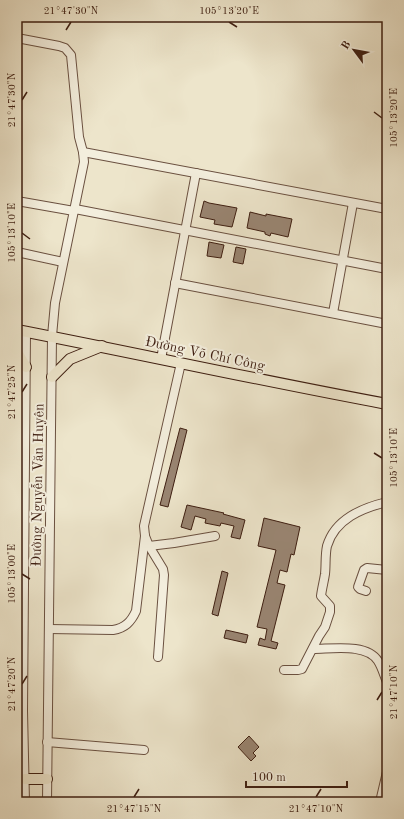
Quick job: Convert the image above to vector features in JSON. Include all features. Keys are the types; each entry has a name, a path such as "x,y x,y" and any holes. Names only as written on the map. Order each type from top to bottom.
{"main road":[{"name":"Đường Võ Chí Công","path":"22,331 387,404"},
{"path":"52,377 70,359 102,346"},
{"path":"17,352 26,367"},
{"path":"25,780 47,779"}],"street":[{"name":"Đường Nguyễn Văn Huyên","path":"17,38 59,46 65,48 72,55 79,137 84,162 63,262 52,336 47,802"},
{"path":"83,152 387,209"},
{"path":"161,359 196,173"},
{"path":"17,200 185,230 387,269"},
{"path":"333,313 354,203"},
{"path":"17,252 63,262"},
{"path":"175,283 387,324"},
{"name":"Đường Nguyễn Văn Huyên","path":"22,331 26,367 21,546 20,675 25,802"},
{"path":"49,629 121,629 134,616 136,611 145,536 144,526 181,363"},
{"path":"284,670 298,670 302,668 319,636 326,627 330,606 321,596 327,545 332,536 339,525 348,517 360,510 387,502"},
{"path":"145,536 149,546 163,569 164,575 158,657"},
{"path":"149,546 215,536"},
{"path":"366,591 358,587 364,570 367,568 387,570"},
{"path":"313,649 350,649 368,652 379,662 387,682"},
{"path":"47,742 144,750"},
{"path":"380,802 387,772"}],"building":[{"path":"204,201 237,208 232,227 214,224 215,220 200,217"},
{"path":"250,212 266,216 266,214 292,219 288,237 271,233 270,236 265,234 265,232 247,228"},
{"path":"209,242 224,245 221,258 207,256"},
{"path":"236,247 246,249 243,264 233,262"},
{"path":"180,428 187,430 168,507 160,505"},
{"path":"187,505 224,513 223,514 245,520 240,539 231,537 234,526 221,523 220,526 205,523 206,519 195,516 191,530 181,527"},
{"path":"264,518 300,527 294,555 291,554 287,572 280,570 277,583 285,585 271,641 278,643 276,649 258,645 260,638 265,640 267,629 257,627 276,550 258,546"},
{"path":"222,571 228,573 218,616 212,614"},
{"path":"226,630 248,635 246,643 224,638"},
{"path":"249,736 259,747 253,753 256,756 251,761 238,747"}]}
